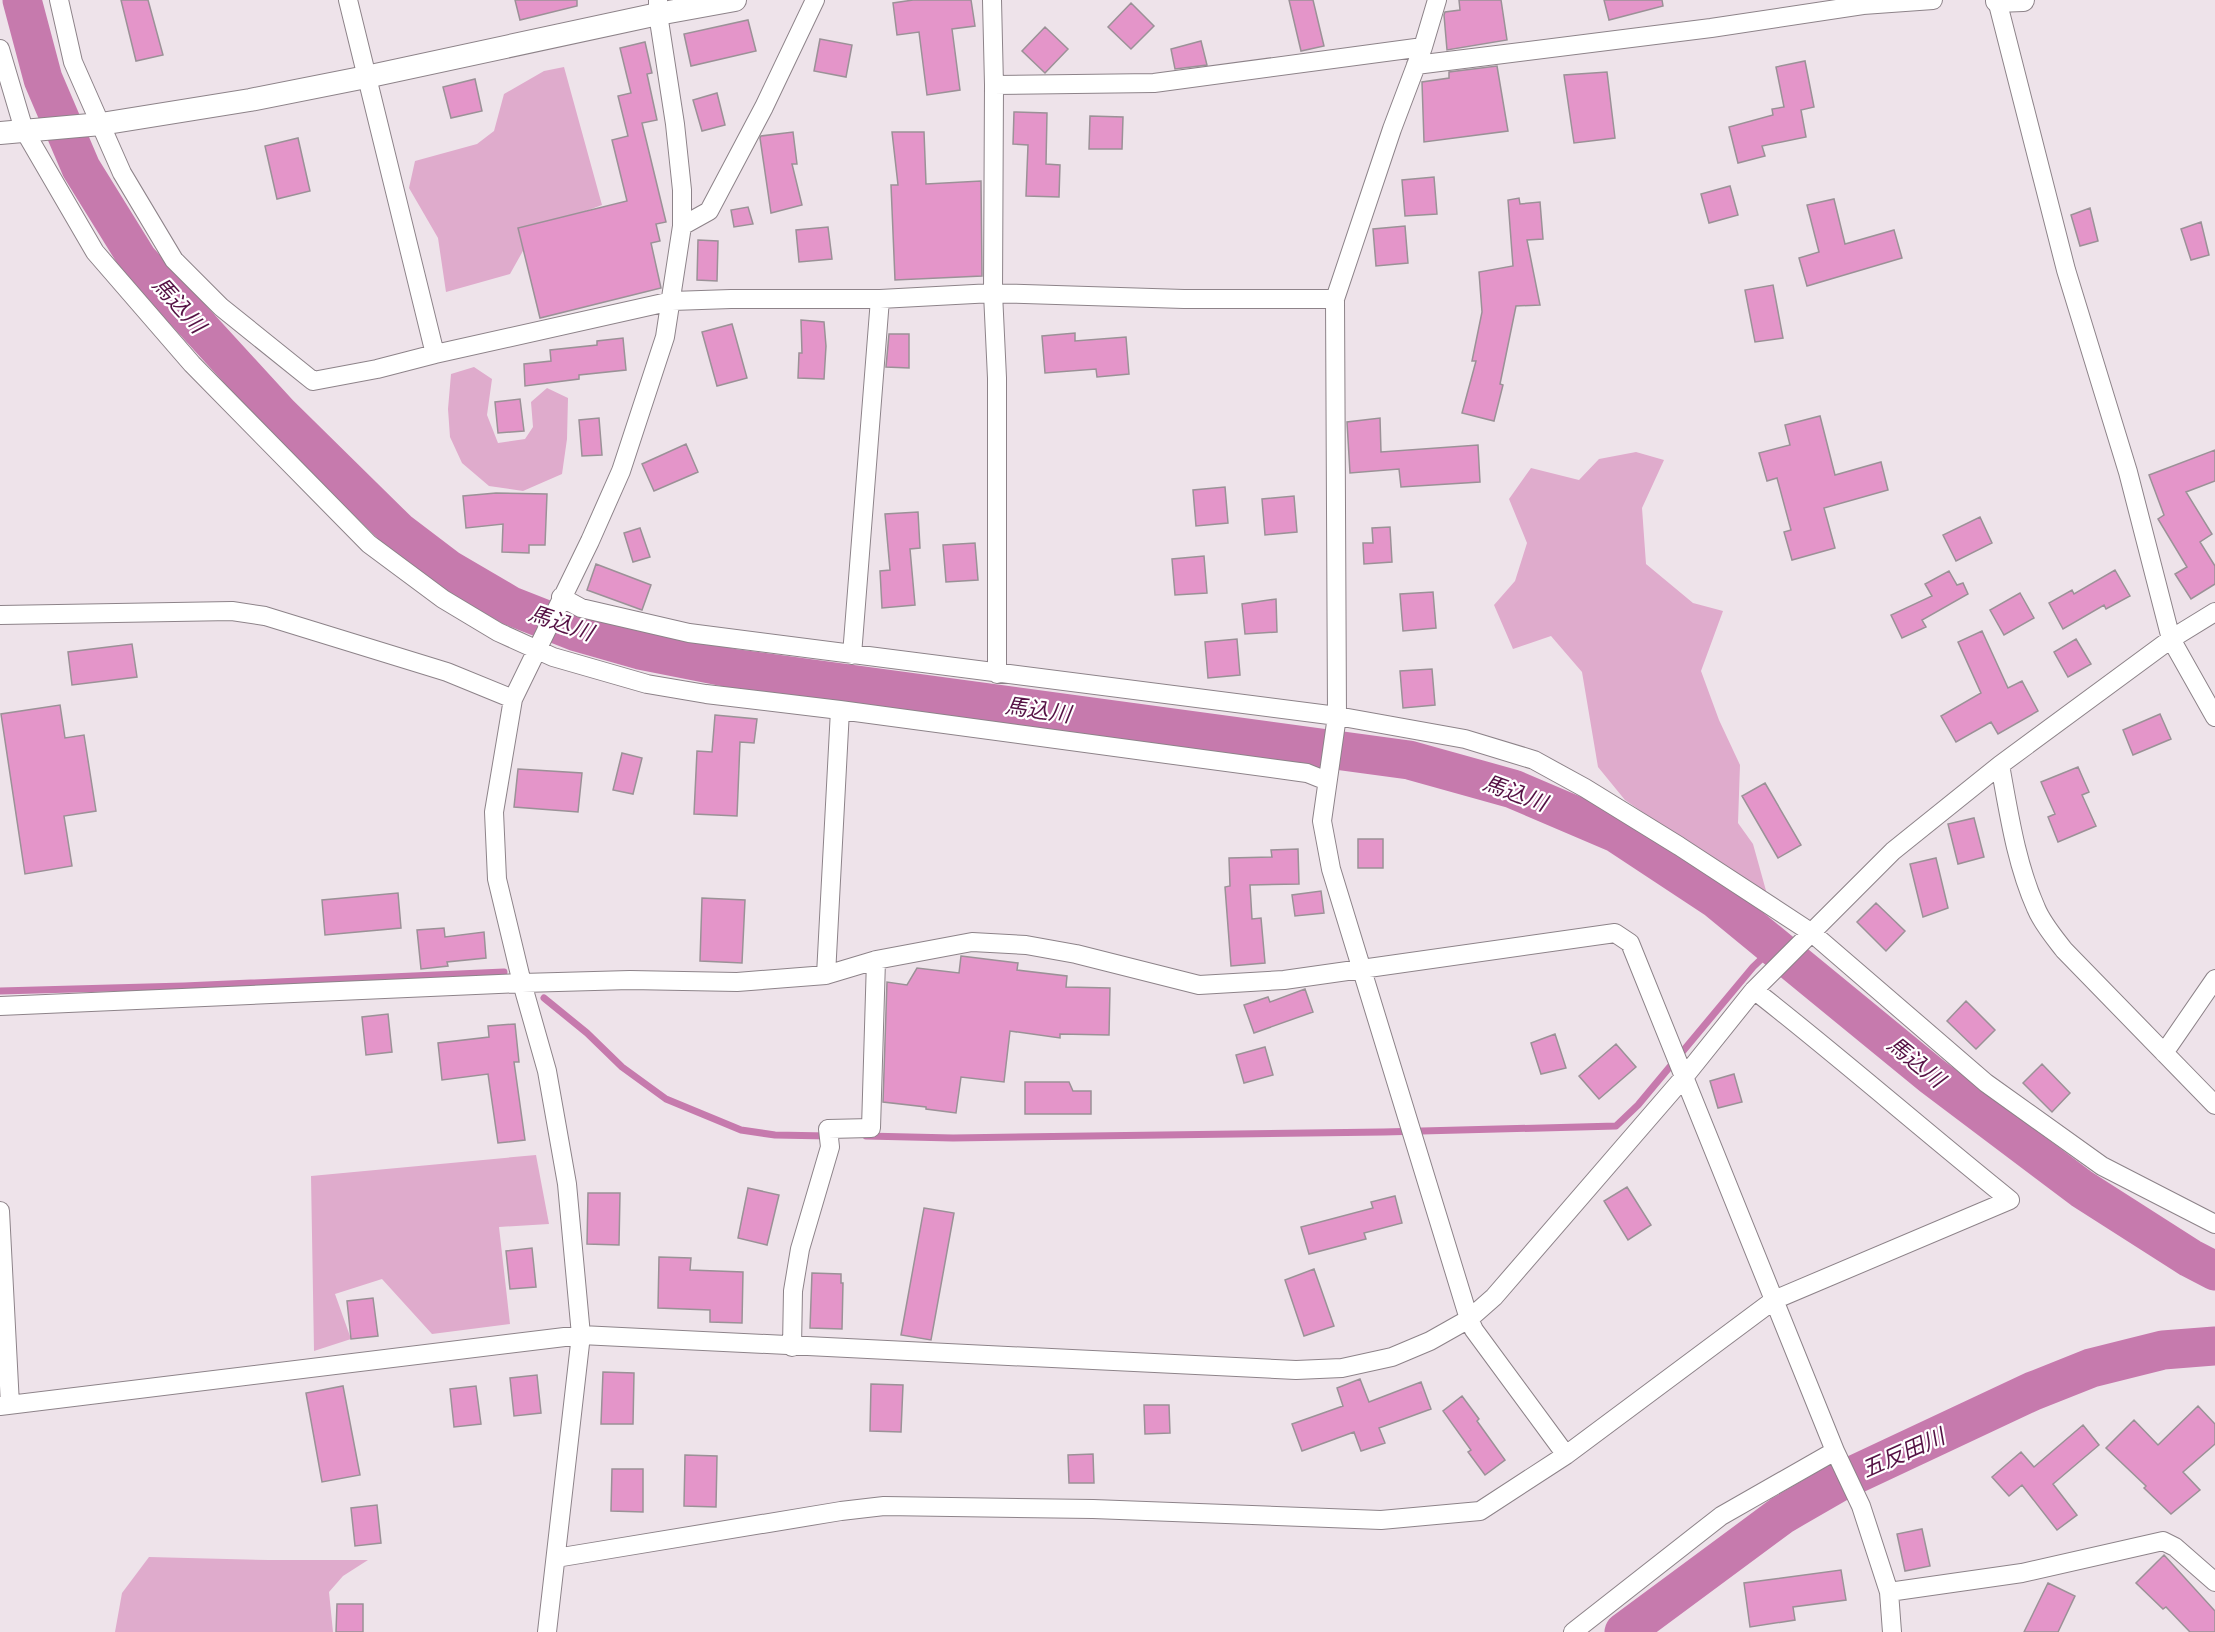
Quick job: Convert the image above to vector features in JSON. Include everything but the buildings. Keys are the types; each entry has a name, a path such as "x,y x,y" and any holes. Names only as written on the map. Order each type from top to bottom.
{"street":[{"path":"59,0 73,62 96,124 122,173 174,260 222,307 313,381 377,369 672,301 880,299 993,293 1184,299 1335,299"},
{"path":"348,0 435,354"},
{"path":"0,133 96,124 250,100 366,77 658,7 735,0"},
{"path":"682,226 709,211 764,107 815,0"},
{"path":"992,0 993,293 997,378 997,674"},
{"path":"1437,0 1335,299 1337,716 1322,820 1330,869 1469,1319 1474,1330 1566,1455"},
{"path":"1416,66 1863,6 1933,0"},
{"path":"2024,0 1997,1 2066,270 2128,472 2171,639 2215,717"},
{"path":"547,1632 581,1335 567,1184 547,1071 522,983 497,879 494,812 513,699 590,541 621,471 665,336 682,226 682,190 658,7"},
{"path":"994,85 1154,83 1423,46"},
{"path":"0,49 30,130 95,252 192,364 369,544 443,599 498,632 537,646 580,666 647,684 706,694 840,710 1328,777"},
{"path":"852,655 880,299"},
{"path":"561,597 581,608 688,633 1337,716 1465,738 1534,760 1585,788 1679,846 1809,937 1986,1083 2102,1166 2215,1224"},
{"path":"0,615 232,611 265,616 447,672 513,699"},
{"path":"0,1211 5,1406 581,1335 1296,1371 1342,1368 1392,1357 1430,1341 1469,1319 1494,1297 1754,990 1893,851 2000,765 2171,639 2215,612"},
{"path":"826,975 840,710"},
{"path":"2000,765 2016,852 2036,909 2064,950 2215,1105"},
{"path":"0,1006 522,983 630,980 737,982 826,975 876,960 972,942 1026,945 1076,954 1199,985 1284,980 1615,933 1630,943 1834,1451 1861,1506 1889,1592 1892,1632"},
{"path":"792,1347 793,1291 801,1249 829,1138 871,1128 876,960"},
{"path":"2163,1053 2215,979"},
{"path":"556,1558 884,1506 1093,1509 1382,1520 1480,1511 1566,1455 1774,1300 2010,1200 1829,1048 1754,990"},
{"path":"1573,1632 1721,1516 1834,1451"},
{"path":"1889,1592 2022,1573 2163,1541 2175,1547 2215,1582"}],"shaded area":[{"path":"564,67 602,205 533,233 510,274 446,292 438,238 409,188 415,161 477,144 494,131 504,94 544,71"},
{"path":"474,367 492,379 487,415 498,443 525,439 533,427 531,402 547,388 568,398 567,439 562,474 523,491 489,486 462,463 450,437 448,409 451,374"},
{"path":"1636,452 1664,460 1642,508 1646,564 1693,603 1723,611 1701,671 1719,720 1740,765 1738,823 1753,844 1770,905 1736,877 1625,800 1598,767 1582,672 1551,636 1513,649 1494,605 1515,581 1527,543 1509,499 1531,468 1579,480 1599,459"},
{"path":"536,1155 549,1224 499,1227 510,1324 432,1334 382,1279 335,1294 351,1339 314,1351 311,1176"},
{"path":"149,1557 368,1560 343,1576 329,1592 333,1632 115,1632 122,1593"}],"waterway":[{"name":"馬込川","path":"22,0 43,79 81,168 138,260 279,414 398,531 448,569 511,606 577,632 640,650 731,668 1409,760 1513,789 1616,833 1716,899 1932,1076 2082,1189 2190,1258 2215,1271"},
{"path":"866,1136 953,1138 1384,1132 1616,1126 1638,1105 1753,967 1774,947"},
{"path":"0,991 184,986 504,972"},
{"path":"544,998 587,1033 622,1067 666,1099 741,1130 775,1135 828,1136"},
{"name":"五反田川","path":"1624,1632 1782,1515 1839,1482 2033,1391 2091,1368 2163,1350 2215,1346"}]}
